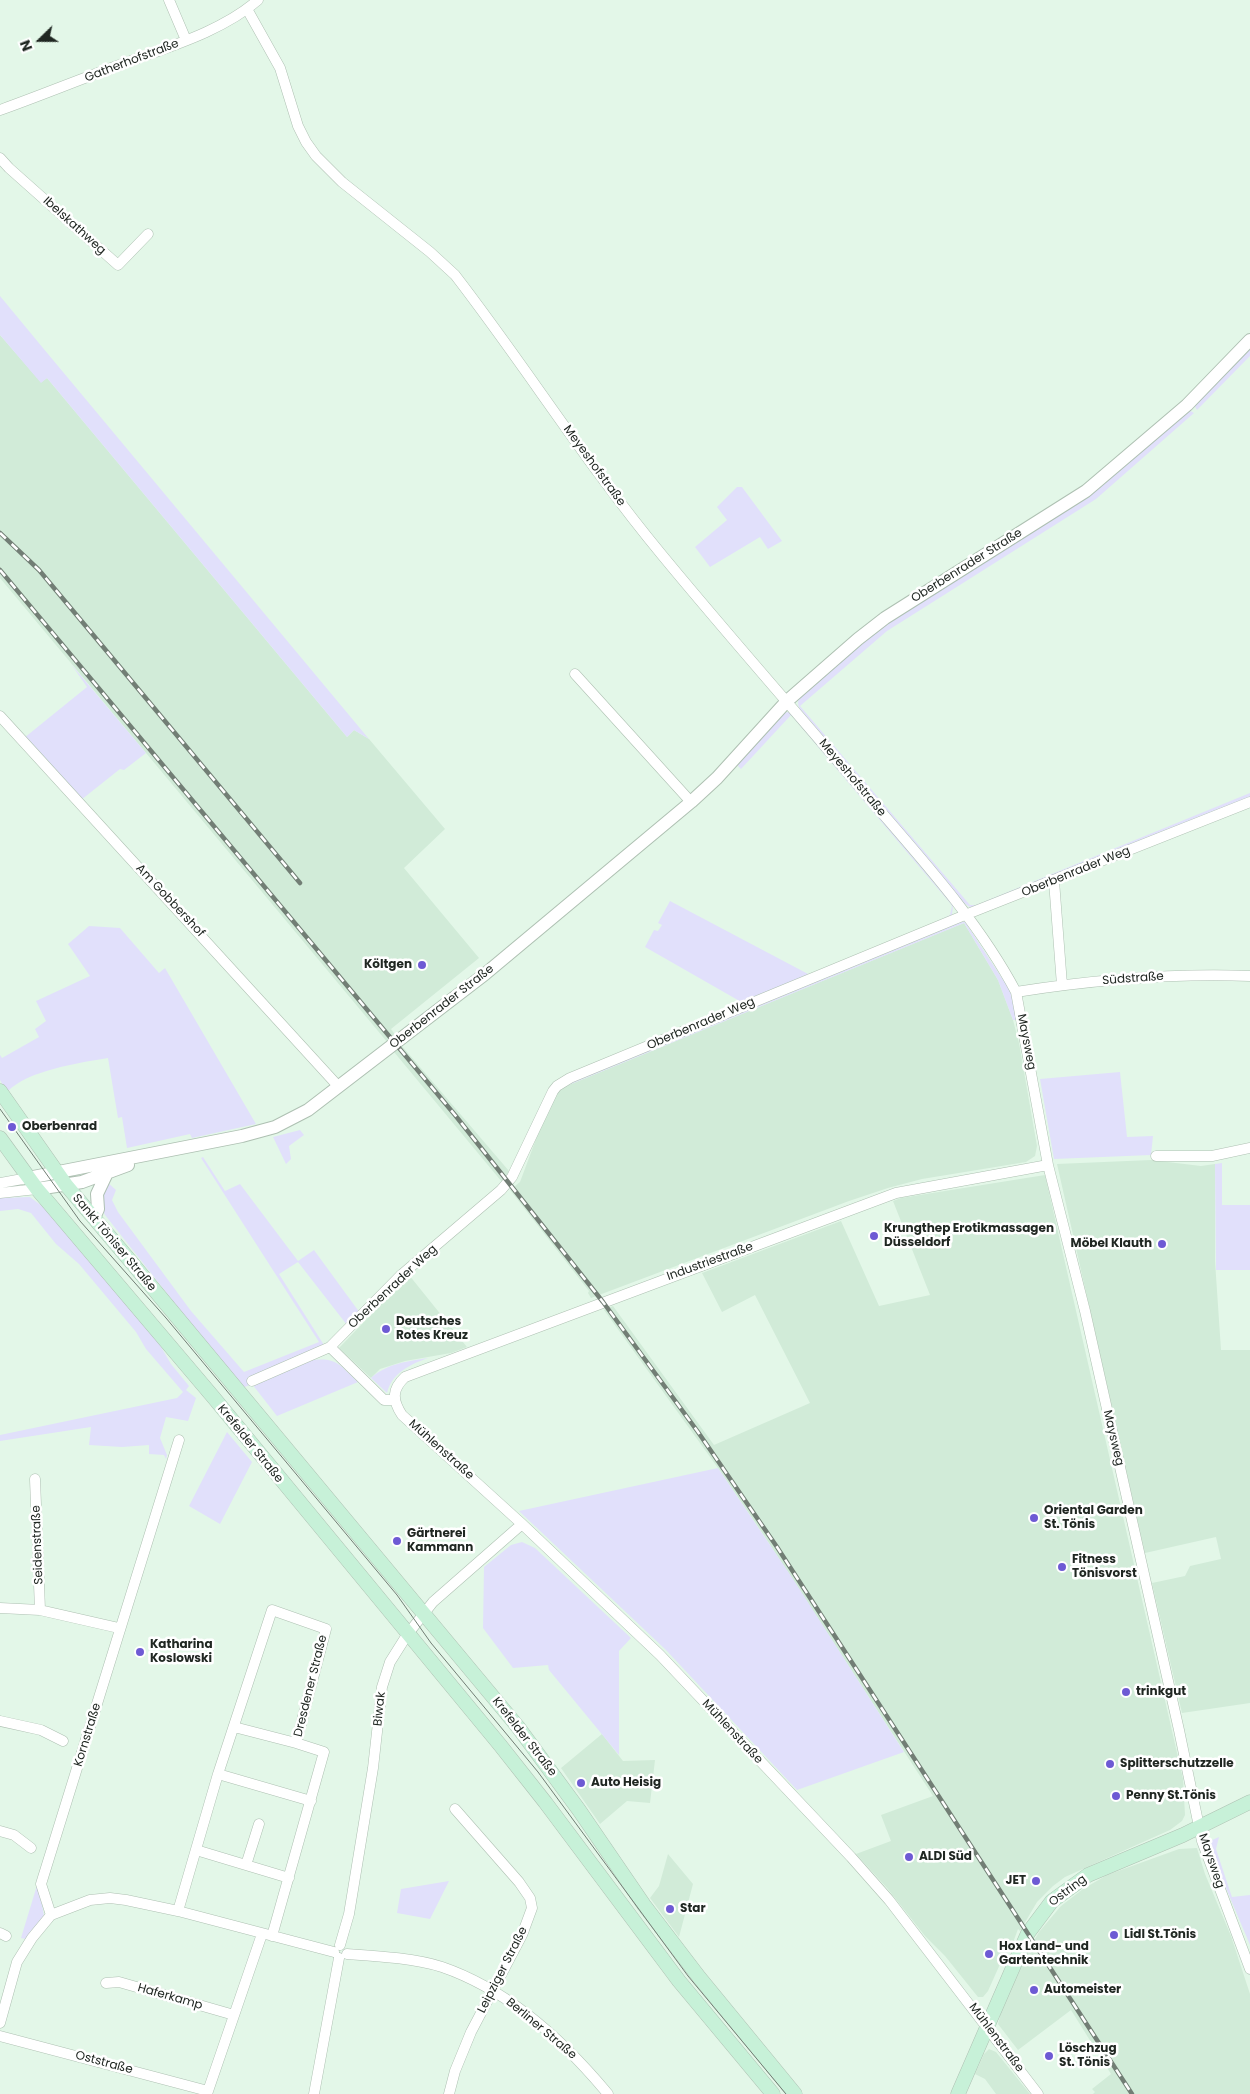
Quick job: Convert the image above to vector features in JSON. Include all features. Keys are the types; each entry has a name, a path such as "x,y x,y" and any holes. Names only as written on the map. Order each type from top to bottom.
{"main road":[{"name":"Sankt Töniser Straße","path":"0,1091 56,1173 237,1390"},
{"name":"Sankt Töniser Straße","path":"0,1138 37,1189 215,1400"},
{"name":"Krefelder Straße","path":"237,1390 548,1766 644,1905 699,1977 795,2094"},
{"name":"Krefelder Straße","path":"215,1400 511,1759 680,1981 773,2094"},
{"name":"Ostring","path":"958,2094 1028,1933 1052,1901 1088,1875 1250,1802"}],"street":[{"path":"169,0 186,40"},
{"name":"Gatherhofstraße","path":"0,110 186,40 227,22 247,10 258,0"},
{"name":"Meyeshofstraße","path":"247,10 280,68 298,126 316,156 342,182 430,252 455,275 616,499 903,837 968,918"},
{"name":"Ibelskathweg","path":"0,158 118,265 148,234"},
{"name":"Oberbenrader Straße","path":"0,1183 242,1136 292,1120 308,1110 484,974 691,802 716,778 787,701 858,639 885,618 1086,491 1187,405 1250,340"},
{"path":"575,674 691,802"},
{"name":"Am Gobbershof","path":"0,716 338,1086"},
{"name":"Oberbenrader Weg","path":"252,1381 330,1347 400,1276 494,1196 509,1181 557,1086 586,1072 1250,802"},
{"path":"1054,883 1062,985"},
{"name":"Maysweg","path":"968,918 1006,973 1016,992 1048,1165 1084,1311 1202,1841 1249,1963"},
{"name":"Südstraße","path":"1016,992 1062,985 1202,974 1250,976"},
{"path":"1156,1156 1212,1156 1250,1148"},
{"name":"Oberbenrader Straße","path":"0,1193 82,1182 161,1153"},
{"name":"Industriestraße","path":"394,1400 397,1384 405,1377 896,1193 1048,1165"},
{"path":"94,1218 98,1209 97,1196 106,1173"},
{"path":"330,1347 384,1400 394,1400"},
{"name":"Mühlenstraße","path":"394,1400 402,1415 522,1524 660,1655 851,1857 889,1900 1038,2094"},
{"name":"Kornstraße","path":"51,1915 41,1884 179,1440"},
{"name":"Seidenstraße","path":"36,1480 40,1610"},
{"name":"Biwak","path":"314,2094 340,1952 349,1914 373,1768 382,1687 390,1662 407,1635 433,1602 522,1524"},
{"path":"0,1608 40,1610 119,1628"},
{"name":"Dresdener Straße","path":"178,1911 218,1774 272,1610 326,1629 296,1743"},
{"path":"0,1722 41,1730 63,1741"},
{"name":"Dresdener Straße","path":"234,1727 324,1752 289,1878 267,1935"},
{"path":"218,1774 311,1801"},
{"name":"Leipziger Straße","path":"449,2094 455,2071 470,2032 522,1936 532,1908 530,1898 493,1851 455,1809"},
{"path":"246,1865 259,1824"},
{"path":"0,1831 14,1835 31,1848"},
{"path":"196,1850 289,1878"},
{"name":"Berliner Straße","path":"51,1915 90,1900 110,1898 178,1911 340,1952 442,1967 493,1990 554,2037 585,2066 608,2094"},
{"path":"0,2023 17,1962 32,1938 51,1915"},
{"path":"207,2092 234,2015 267,1935"},
{"name":"Haferkamp","path":"106,1983 119,1982 234,2015"},
{"name":"Oststraße","path":"0,2036 207,2092"}],"shaded area":[{"path":"0,296 369,739 354,730 347,737 47,378 41,383 0,335"},
{"path":"0,335 41,382 47,378 347,737 354,730 369,739 445,829 404,868 479,958 391,1029 396,1036 388,1043 0,578"},
{"path":"1250,345 1250,356 1197,410 1193,403"},
{"path":"1187,409 1194,413 1096,499 887,631 800,706 970,905 976,905 1250,793 1250,798 978,907 970,907 962,902 799,708 799,696 884,624 1091,492"},
{"path":"737,487 742,487 782,541 768,549 760,537 710,567 695,547 727,520 717,507"},
{"path":"71,664 146,753 124,770 120,769 81,800 24,738 87,687"},
{"path":"788,712 793,714 953,905 952,915 944,918 950,915 952,906 950,903 791,715 741,769 735,763 778,715"},
{"path":"670,901 810,975 743,1003 645,947 654,930 658,931 662,925 658,923"},
{"path":"958,921 965,922 1013,995 1017,1020 1013,1020 998,980 964,923 554,1091 576,1079"},
{"path":"964,923 998,980 1013,1020 1019,1043 1037,1146 1035,1156 1026,1162 922,1179 888,1188 591,1298 588,1293 589,1291 510,1190 520,1182 554,1091"},
{"path":"89,926 120,928 159,973 165,968 256,1124 192,1138 190,1134 127,1148 122,1117 118,1118 108,1058 69,1065 41,1073 16,1084 7,1092 0,1080 0,1055 2,1058 39,1037 35,1029 46,1021 36,1001 90,976 68,944"},
{"path":"402,1046 509,1171 502,1182 394,1052"},
{"path":"1120,1072 1127,1137 1153,1136 1151,1155 1054,1159 1040,1079"},
{"path":"300,1130 304,1135 289,1146 291,1159 286,1164 273,1137"},
{"path":"203,1157 225,1191 240,1184 298,1261 314,1250 360,1313 347,1325 298,1262 279,1274 324,1345 311,1360 333,1361 358,1382 277,1416 252,1384 242,1388 105,1215 100,1204 107,1182 116,1190 112,1200 118,1212 191,1311 244,1372 319,1342 201,1158"},
{"path":"1151,1160 1201,1166 1215,1164 1215,1261 1221,1350 1250,1350 1250,1703 1182,1713 1152,1583 1185,1576 1190,1566 1221,1559 1216,1537 1145,1553 1057,1164"},
{"path":"1222,1163 1222,1205 1250,1205 1250,1270 1216,1270 1215,1164"},
{"path":"1045,1175 1183,1779 1185,1815 1182,1821 1170,1830 1065,1877 1053,1886 1037,1902 1020,1931 1018,1929 1011,1948 1001,1962 988,1991 983,1997 978,1997 945,1956 925,1936 887,1888 856,1854 891,1841 881,1815 933,1796 763,1534 718,1468 604,1310 613,1306 714,1445 810,1403 755,1295 722,1312 702,1273 841,1221 879,1306 930,1295 893,1201 901,1198"},
{"path":"30,1197 51,1213 157,1340 171,1364 189,1386 186,1390 196,1398 188,1421 166,1417 160,1438 167,1455 166,1459 164,1455 149,1454 149,1445 122,1447 89,1445 91,1427 0,1441 0,1435 177,1398 183,1392 146,1349 136,1332 79,1264 56,1244 31,1213 18,1209 0,1211 0,1198"},
{"path":"409,1275 467,1347 451,1353 405,1361 380,1369 371,1378 339,1348"},
{"path":"428,1358 397,1375 389,1386 387,1393 371,1378 390,1366"},
{"path":"227,1432 252,1462 220,1524 189,1506"},
{"path":"718,1468 793,1579 904,1752 797,1790 666,1650 519,1511"},
{"path":"522,1542 535,1548 631,1638 619,1651 619,1755 549,1670 548,1665 513,1668 483,1628 484,1567 511,1545"},
{"path":"602,1734 623,1761 655,1760 650,1803 627,1801 600,1824 561,1768"},
{"path":"1219,1837 1216,1849 1232,1897 1250,1895 1250,1945 1220,1874 1210,1841"},
{"path":"1197,1848 1205,1874 1231,1936 1250,1994 1250,2094 1093,2094 1095,2092 1092,2089 1111,2074 1071,2010 1018,2050 998,2024 1001,2012 1030,1947 1039,1932 1061,1906 1083,1889 1107,1875 1179,1849"},
{"path":"668,1854 693,1884 679,1937 650,1898 659,1886"},
{"path":"449,1881 430,1919 397,1913 401,1889"},
{"path":"38,1882 44,1916 25,1939 21,1938"},
{"path":"989,2049 996,2052 1030,2094 996,2094 985,2079 975,2074 984,2054"}],"tram line":[{"path":"0,1109 80,1221 166,1318 397,1595 431,1643 538,1772 688,1976 786,2094"}],"railway":[{"path":"0,533 39,570 300,883"},
{"path":"0,570 455,1115 603,1302 698,1432 777,1547 1132,2094"}],"place":[{"name":"Költgen","path":"422,965"},
{"name":"Oberbenrad","path":"12,1127"},
{"name":"Krungthep Erotikmassagen Düsseldorf","path":"874,1236"},
{"name":"Möbel Klauth","path":"1162,1244"},
{"name":"Deutsches Rotes Kreuz","path":"386,1329"},
{"name":"Oriental Garden St. Tönis","path":"1034,1518"},
{"name":"Gärtnerei Kammann","path":"397,1541"},
{"name":"Fitness Tönisvorst","path":"1062,1567"},
{"name":"Katharina Koslowski","path":"140,1652"},
{"name":"trinkgut","path":"1126,1692"},
{"name":"Splitterschutzzelle","path":"1110,1764"},
{"name":"Auto Heisig","path":"581,1783"},
{"name":"Penny St.Tönis","path":"1116,1796"},
{"name":"ALDI Süd","path":"909,1857"},
{"name":"JET","path":"1036,1881"},
{"name":"Star","path":"670,1909"},
{"name":"Lidl St.Tönis","path":"1114,1935"},
{"name":"Hox Land- und Gartentechnik","path":"989,1954"},
{"name":"Automeister","path":"1034,1990"},
{"name":"Löschzug St. Tönis","path":"1049,2056"}]}
